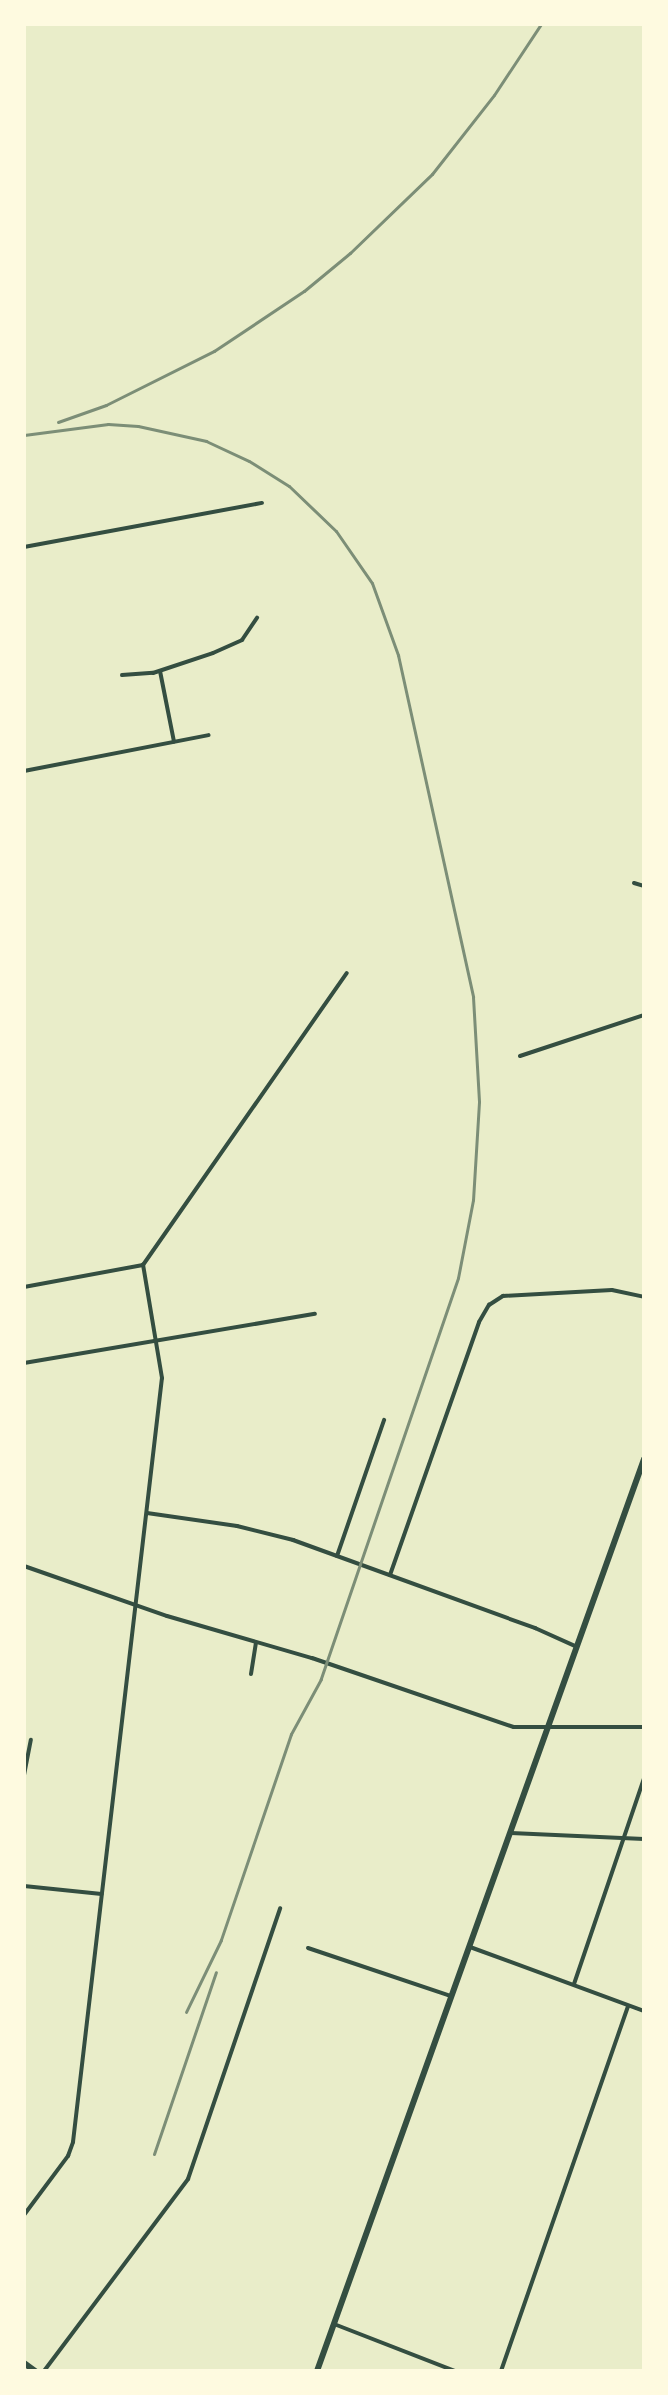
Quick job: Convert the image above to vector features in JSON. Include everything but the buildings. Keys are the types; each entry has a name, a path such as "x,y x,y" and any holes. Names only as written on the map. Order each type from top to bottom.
{"main road":[{"path":"317,2371 644,1459"},
{"path":"24,2363 35,2371"}],"street":[{"path":"24,547 262,503"},
{"path":"122,675 160,671 235,644 257,618"},
{"path":"160,671 174,742"},
{"path":"24,771 209,735"},
{"path":"634,883 644,886"},
{"path":"24,1287 143,1265 347,973"},
{"path":"520,1056 644,1015"},
{"path":"24,2215 68,2156 73,2142 162,1378 143,1265"},
{"path":"390,1575 479,1322 489,1305 503,1296 612,1290 644,1297"},
{"path":"24,1363 315,1314"},
{"path":"337,1556 384,1420"},
{"path":"147,1513 237,1526 337,1556 577,1647"},
{"path":"24,1566 135,1606 256,1642 514,1727 644,1727"},
{"path":"251,1674 256,1642"},
{"path":"24,1775 31,1740"},
{"path":"574,1984 644,1778"},
{"path":"510,1833 644,1839"},
{"path":"24,1886 102,1894"},
{"path":"44,2371 188,2179 280,1908"},
{"path":"469,1947 644,2011"},
{"path":"308,1948 451,1996"},
{"path":"501,2371 628,2006"},
{"path":"334,2324 443,2369 455,2371"}],"railway":[{"path":"58,422 106,405 214,351 304,291 350,253 432,174 494,95 541,24"},
{"path":"24,435 108,424 138,426 206,441 249,461 289,486 336,531 372,583 398,655 473,997 479,1102 473,1200 458,1278 321,1679 291,1734 221,1940 186,2012"},
{"path":"154,2154 216,1972"}]}
